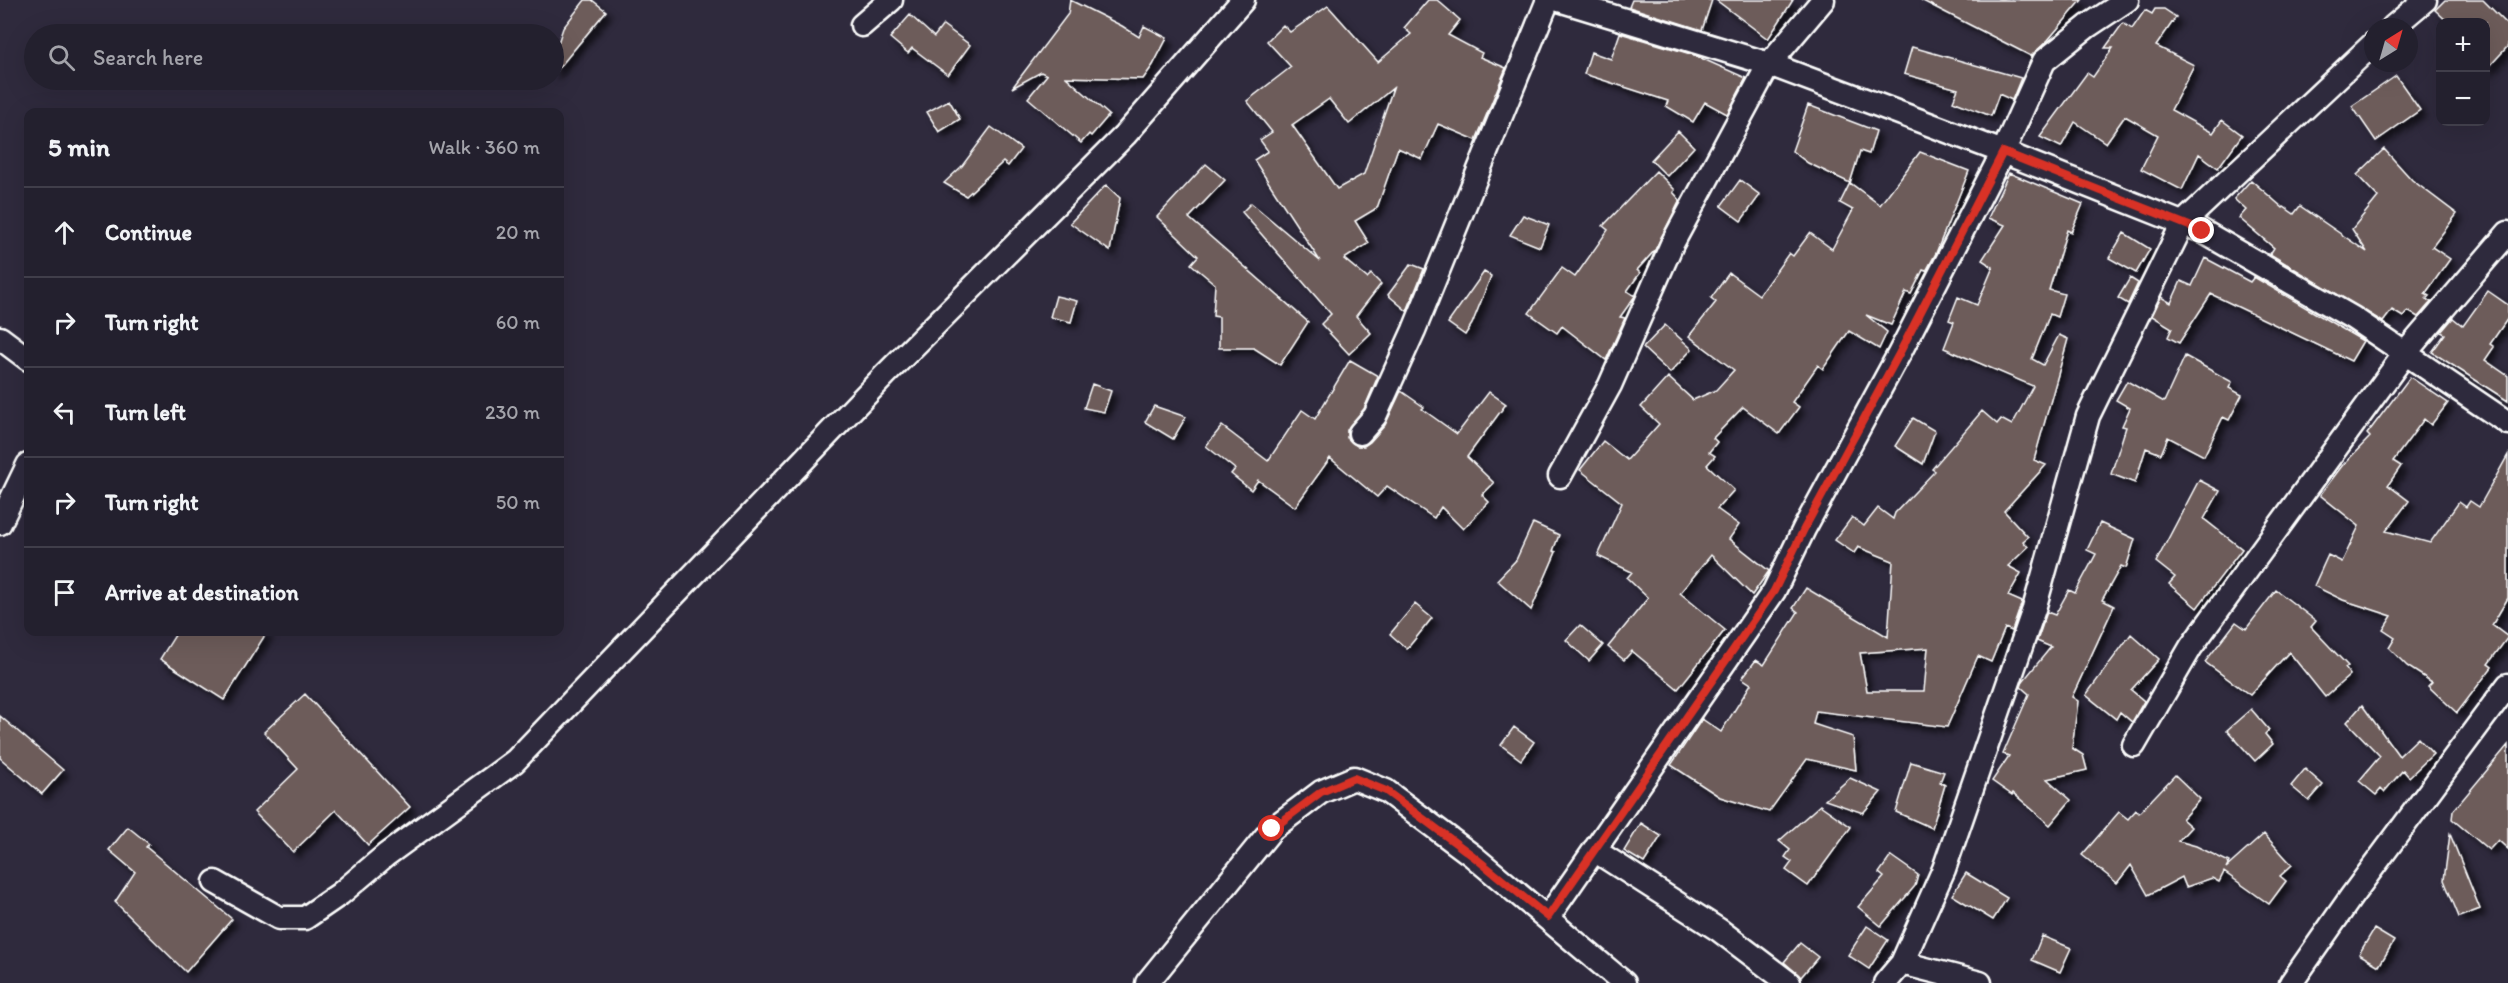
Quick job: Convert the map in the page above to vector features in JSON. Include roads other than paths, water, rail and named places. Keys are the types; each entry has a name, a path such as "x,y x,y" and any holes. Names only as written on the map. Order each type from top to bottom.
{"street":[{"path":"862,25 891,0"},
{"path":"215,882 279,918 305,918 340,894 386,855 515,761 877,383 1125,135 1243,0"},
{"path":"1360,433 1375,416 1414,330 1548,0"},
{"path":"1559,0 1768,64 2003,152 2202,231 2353,318 2508,423"},
{"path":"1560,476 1610,385 1672,244 1768,64 1823,0"},
{"path":"1548,917 1774,591 1804,529 1899,354 2003,152 2044,61 2088,26 2127,0"},
{"path":"2404,18 2425,0"},
{"path":"1885,983 1902,963 1944,869 2034,609 2088,416 2183,223 2364,52"},
{"path":"2134,745 2191,647 2406,352 2508,233"},
{"path":"0,338 24,356"},
{"path":"0,523 24,473"},
{"path":"2291,983 2508,685"},
{"path":"1148,983 1272,829 1321,792 1354,778 1386,791 1473,856 1624,983"},
{"path":"1594,850 1719,930 1789,983"},
{"path":"1902,963 1980,983"}]}
